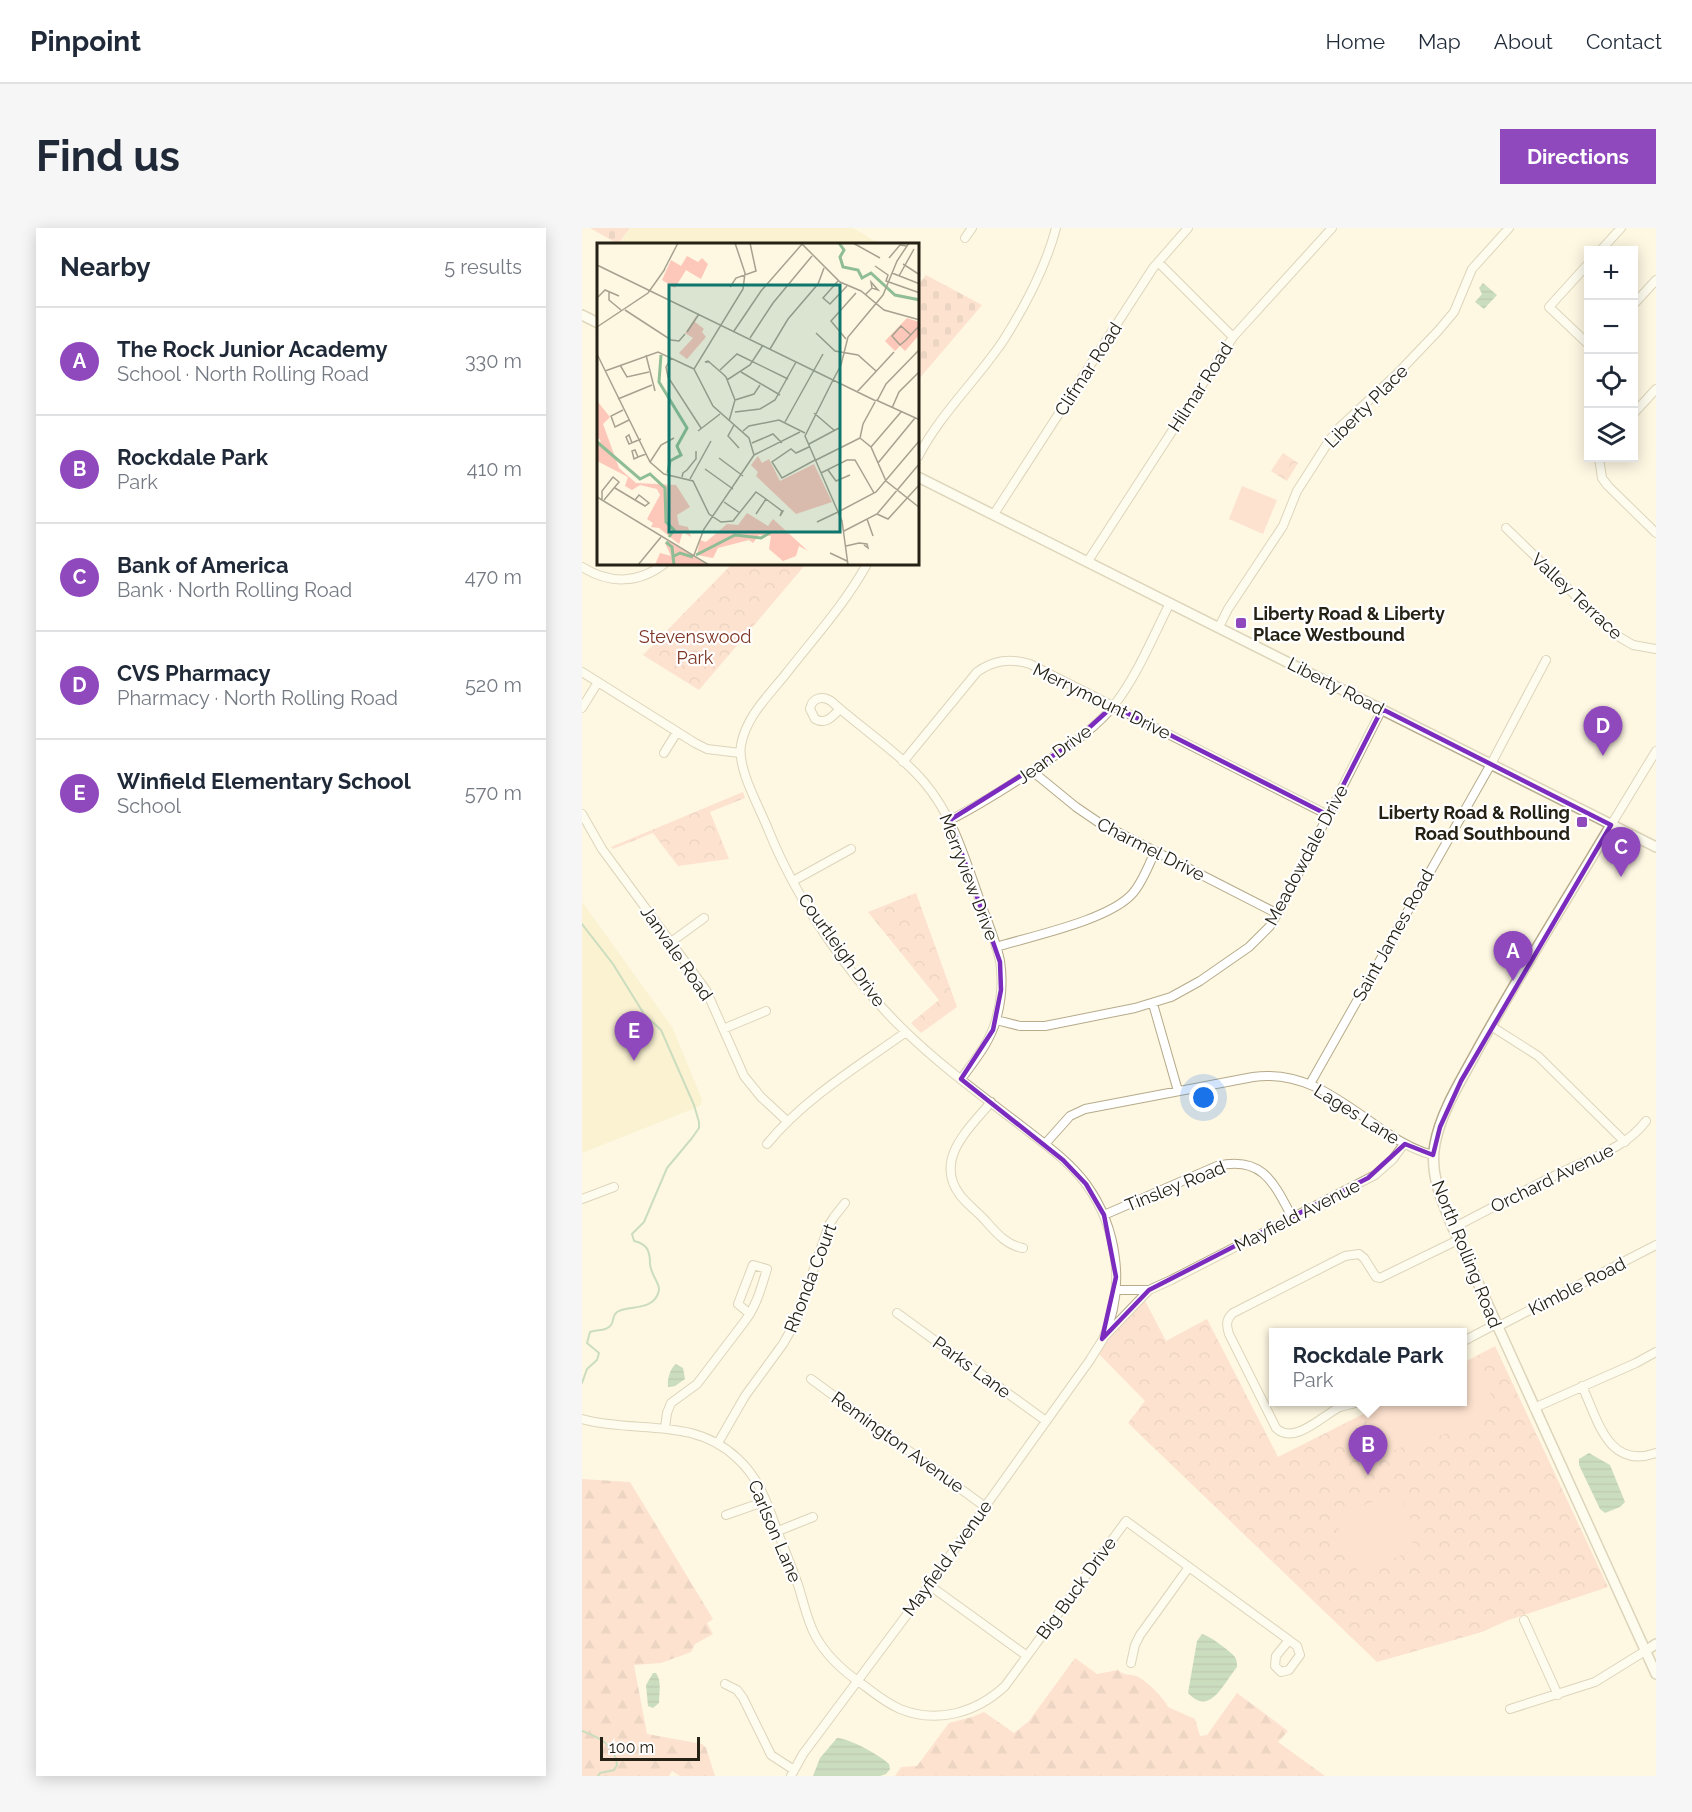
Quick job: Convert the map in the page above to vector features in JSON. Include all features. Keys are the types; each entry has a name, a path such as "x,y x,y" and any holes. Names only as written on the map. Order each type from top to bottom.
{"main road":[{"path":"582,315 597,322"},
{"name":"Liberty Road","path":"920,478 1656,847"},
{"name":"North Rolling Road","path":"1611,825 1491,1026 1448,1106 1433,1155 1437,1188 1453,1228 1656,1674"},
{"path":"1646,1651 1656,1644"}],"street":[{"path":"965,238 972,228"},
{"path":"920,454 939,422 1003,341 1042,269 1056,228"},
{"name":"Clifmar Road","path":"994,514 1158,262 1188,228"},
{"name":"Hilmar Road","path":"1088,561 1233,337 1332,228"},
{"name":"Liberty Place","path":"1219,627 1228,609 1282,526 1298,491 1329,441 1339,428 1438,332 1454,312 1472,269 1509,228"},
{"path":"1605,246 1621,228"},
{"path":"1158,262 1233,337"},
{"path":"1584,268 1549,307 1584,340"},
{"path":"1638,300 1656,280"},
{"path":"1638,409 1656,389"},
{"path":"1600,462 1602,478 1608,486 1656,532"},
{"name":"Valley Terrace","path":"1506,528 1616,635 1633,645 1656,649"},
{"path":"582,567 606,579 626,580 647,575 661,566"},
{"path":"582,672 707,749 740,753 748,722 846,597 866,566"},
{"name":"Jean Drive","path":"950,820 985,801 1082,737 1113,706 1131,678 1170,603"},
{"name":"Merrymount Drive","path":"903,762 977,672 993,662 1012,660 1030,664 1328,815"},
{"name":"Saint James Road","path":"1310,1084 1491,764 1546,660"},
{"path":"582,708 598,682"},
{"name":"Merryview Drive","path":"840,709 923,781 950,820 996,947 1001,974 996,1020 988,1040 961,1079"},
{"name":"Meadowdale Drive","path":"996,1020 1020,1026 1045,1026 1153,1004 1188,989 1250,946 1265,932 1278,914 1382,709"},
{"path":"664,753 677,732"},
{"name":"North Rolling Road","path":"1611,825 1656,751"},
{"name":"Courtleigh Drive","path":"740,753 747,778 771,837 793,881 861,982 906,1032 961,1079 1045,1144 1086,1184 1104,1215 1115,1256 1116,1290"},
{"name":"Charmel Drive","path":"1032,771 1086,814 1278,914"},
{"name":"Janvale Road","path":"582,814 602,849 706,990 744,1077 787,1122"},
{"path":"793,881 851,849"},
{"path":"996,947 1104,914 1115,908 1134,892 1155,851"},
{"path":"671,942 704,918"},
{"path":"1153,1004 1178,1091"},
{"path":"723,1029 766,1011"},
{"path":"1491,1026 1538,1056 1625,1142"},
{"path":"767,1144 787,1122 819,1095 906,1032"},
{"name":"Lages Lane","path":"1045,1144 1064,1122 1077,1112 1263,1075 1289,1077 1310,1084 1404,1144 1419,1152 1433,1155"},
{"path":"991,1102 954,1148 950,1164 951,1176 960,1195 1001,1237 1015,1247 1023,1248"},
{"name":"Orchard Avenue","path":"1453,1228 1625,1142 1646,1122"},
{"name":"Mayfield Avenue","path":"793,1773 803,1754 929,1585 1102,1339 1149,1290 1375,1175 1386,1166 1404,1144"},
{"name":"Tinsley Road","path":"1104,1215 1217,1166 1237,1163 1254,1167 1270,1179 1292,1217"},
{"path":"582,1199 614,1187"},
{"name":"Rhonda Court","path":"718,1443 745,1396 790,1333 801,1310 830,1225 845,1203"},
{"path":"1344,1406 1298,1433 1285,1435 1280,1432 1228,1334 1229,1317 1345,1256 1359,1254 1380,1278 1458,1239"},
{"name":"Kimble Road","path":"1467,1340 1656,1245"},
{"path":"665,1428 671,1402 697,1384 750,1314 757,1302 767,1269 753,1265 738,1304 750,1314"},
{"name":"Mayfield Avenue","path":"1102,1339 1116,1290 1149,1290"},
{"name":"Parks Lane","path":"897,1313 1046,1421"},
{"path":"1534,1408 1656,1352"},
{"name":"Remington Avenue","path":"811,1379 984,1506"},
{"path":"1582,1386 1605,1436 1614,1448 1638,1458 1656,1453"},
{"name":"Carlson Lane","path":"582,1419 605,1424 691,1432 718,1443 748,1469 766,1501 817,1638 837,1665 858,1681"},
{"path":"726,1515 766,1501"},
{"path":"778,1532 813,1517"},
{"name":"Big Buck Drive","path":"858,1681 898,1708 925,1715 957,1713 994,1696 1005,1686 1126,1521 1289,1640"},
{"path":"1131,1663 1140,1635 1190,1568"},
{"path":"929,1585 1027,1656"},
{"path":"1524,1620 1558,1695"},
{"path":"1510,1709 1558,1695 1608,1676 1646,1651"},
{"path":"725,1684 737,1690 743,1698 771,1755 793,1773"}],"highlighted area":[{"path":"1113,706 1328,815 1382,709 1611,825 1461,1081 1440,1127 1433,1155 1405,1144 1368,1178 1149,1290 1102,1339 1116,1277 1104,1215 1086,1184 1063,1160 961,1079 993,1030 1001,990 1000,962 950,820 1070,745"}],"shaded area":[{"path":"630,228 853,228 878,243 620,243"},
{"path":"1483,283 1497,295 1484,309 1475,302 1482,294 1479,288"},
{"path":"582,902 672,1027 702,1099 700,1106 582,1153"},
{"path":"676,1364 683,1368 685,1379 675,1386 668,1387 669,1374"},
{"path":"1589,1453 1610,1465 1625,1502 1620,1507 1605,1513 1600,1509 1579,1465 1579,1459"},
{"path":"1202,1634 1232,1654 1236,1658 1237,1666 1216,1695 1203,1701 1188,1693 1197,1641"},
{"path":"653,1673 658,1676 660,1687 659,1703 653,1708 648,1706 646,1685"},
{"path":"837,1738 850,1741 872,1752 889,1764 890,1769 886,1774 880,1776 813,1776 820,1758"}],"green space":[{"path":"590,228 630,228 619,243"},
{"path":"926,275 982,305 920,378 920,282"},
{"path":"1283,453 1298,463 1287,481 1271,471"},
{"path":"1242,486 1277,500 1263,534 1229,519"},
{"name":"Stevenswood Park","path":"730,566 804,566 699,690 643,655"},
{"path":"743,792 745,798 710,812 729,859 678,866 653,833 613,849 611,847"},
{"path":"916,893 957,1007 921,1033 911,1023 939,1000 868,912"},
{"path":"1144,1299 1166,1341 1207,1319 1278,1457 1379,1406 1467,1406 1467,1361 1495,1346 1608,1587 1506,1621 1482,1632 1377,1662 1128,1423 1145,1401 1098,1353 1120,1324"},
{"path":"1476,1359 1498,1412 1420,1444 1417,1440 1382,1456 1364,1415 1383,1406 1467,1406 1467,1364"},
{"path":"582,1479 630,1482 713,1619 707,1623 713,1634 695,1644 691,1652 661,1663 634,1665 647,1734 702,1744 706,1748 715,1776 680,1776 672,1771 669,1776 582,1776"},
{"path":"1398,1491 1419,1539 1412,1542 1415,1549 1359,1574 1334,1518"},
{"path":"1075,1658 1097,1674 1118,1670 1140,1678 1168,1707 1195,1719 1200,1736 1207,1735 1237,1693 1288,1731 1278,1742 1325,1776 895,1776 901,1767 917,1766 949,1723 984,1712 1014,1733 1029,1721"}],"waterway":[{"path":"582,924 613,964 644,1014 661,1030 694,1105 699,1122 699,1128 667,1168 644,1222 632,1234 634,1241 645,1246 649,1252 651,1268 659,1288 656,1297 647,1305 617,1312 609,1327 590,1332 587,1343 599,1353 597,1360 587,1369 582,1383"},
{"path":"582,1731 605,1743 616,1758 617,1765 614,1770 600,1773 598,1776"}],"place":[{"name":"Liberty Road & Liberty Place Westbound","path":"1241,623"},
{"name":"CVS Pharmacy","path":"1603,756"},
{"name":"Liberty Road & Rolling Road Southbound","path":"1582,822"},
{"name":"Bank of America","path":"1621,877"},
{"name":"The Rock Junior Academy","path":"1513,981"},
{"name":"Winfield Elementary School","path":"634,1061"},
{"name":"Rockdale Park","path":"1368,1475"}]}
